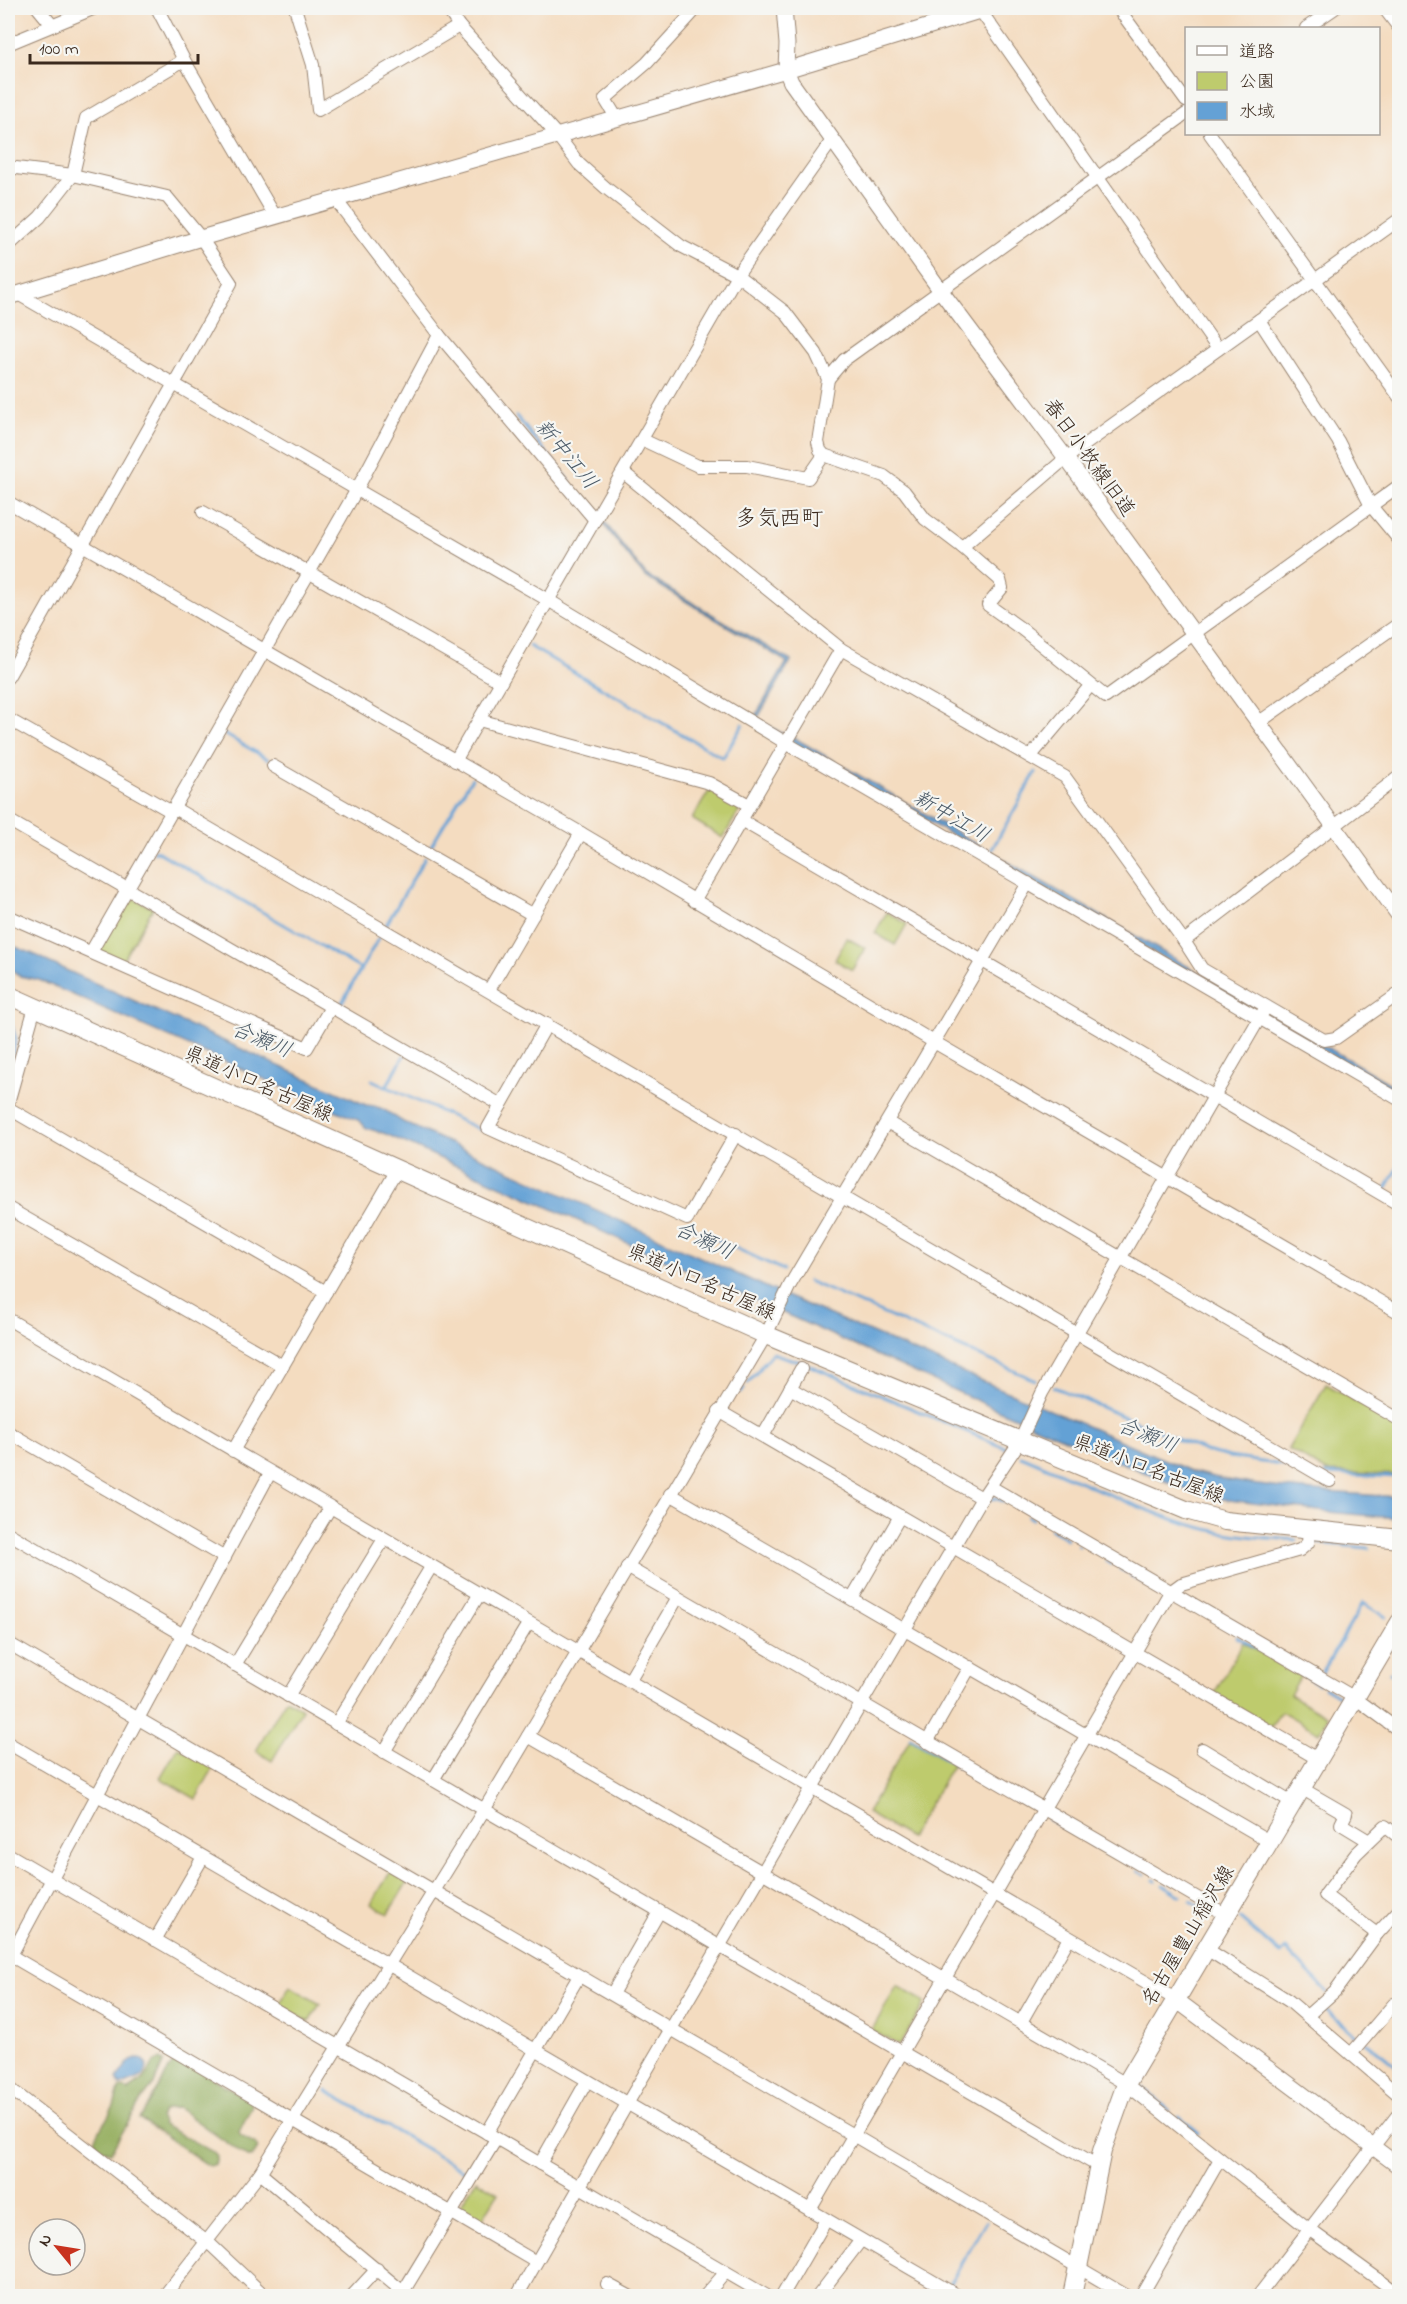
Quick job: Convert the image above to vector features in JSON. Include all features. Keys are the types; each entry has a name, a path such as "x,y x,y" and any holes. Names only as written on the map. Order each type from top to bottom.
{"main road":[{"name":"県道小口名古屋線","path":"8,995 397,1170 1022,1437 1186,1510 1225,1521 1400,1539"},
{"name":"名古屋豊山稲沢線","path":"1072,2296 1098,2166 1112,2119 1126,2084 1398,1626"}],"street":[{"path":"38,8 52,25"},
{"path":"8,44 95,8"},
{"path":"157,8 184,60 274,216"},
{"path":"295,8 313,65 318,110 459,26"},
{"path":"447,8 459,26 557,135 579,164 681,246 737,275 785,312 816,353 828,379"},
{"path":"616,117 605,99 647,63 697,8"},
{"path":"784,8 787,44 786,70"},
{"path":"940,8 952,19"},
{"path":"1119,8 1185,100"},
{"path":"1307,27 1335,8"},
{"path":"1384,8 1400,29"},
{"path":"13,296 274,216 786,70 985,9 1096,178 1218,349"},
{"path":"8,246 40,218 73,175 86,118 184,60"},
{"name":"春日小牧線旧道","path":"786,70 791,82 941,291 1066,458 1400,917"},
{"path":"1185,115 844,360 828,379 818,442 820,450 824,455 884,476 904,491 925,519 1000,580 1002,588 988,605 1023,630 1106,697 1400,485"},
{"path":"1211,135 1400,398"},
{"path":"455,761 601,513 737,275 833,139"},
{"path":"8,167 73,175 167,197 201,238 231,283 8,677"},
{"path":"336,200 439,335 595,520"},
{"path":"962,547 1066,458 1400,219"},
{"path":"13,296 174,384 788,740 1028,883 1262,1013 1400,1100"},
{"path":"1259,320 1338,441 1371,506 1400,541"},
{"path":"91,952 310,573 439,335"},
{"path":"643,440 698,466 747,466 808,478 824,455"},
{"path":"624,473 841,649 1065,777 1202,969 1262,1013 1324,1040 1336,1038 1400,993"},
{"path":"8,502 581,833 693,901 1400,1313"},
{"path":"203,513 501,682"},
{"path":"1258,723 1400,623"},
{"path":"693,901 841,649"},
{"path":"1030,757 1090,686"},
{"path":"8,719 489,990 1330,1481"},
{"path":"479,720 709,783 749,805"},
{"path":"273,766 532,915"},
{"path":"1184,941 1400,776"},
{"path":"8,820 501,1105"},
{"path":"741,820 1400,1205"},
{"path":"489,990 581,833"},
{"path":"164,2296 261,2173 434,1892 769,1329 789,1288 1028,883"},
{"path":"8,916 307,1048 331,1006"},
{"path":"8,1103 35,1007"},
{"path":"517,2296 953,1547 1022,1437 1040,1397 1262,1013"},
{"path":"547,1024 488,1128 687,1219 736,1134"},
{"path":"8,1108 326,1292"},
{"path":"887,1122 1400,1420"},
{"path":"233,1451 397,1170"},
{"path":"8,1208 283,1366"},
{"path":"8,1319 1175,1999 1400,2168"},
{"path":"763,1436 801,1368"},
{"path":"790,1388 982,1498"},
{"path":"719,1411 1318,1759"},
{"path":"8,1432 225,1558"},
{"path":"270,1473 52,1880 8,1957 536,2262"},
{"path":"991,1487 1355,1698 1400,1731"},
{"path":"670,1494 1269,1840"},
{"path":"235,1665 330,1508"},
{"path":"852,1599 900,1516"},
{"path":"810,2210 1170,1592 1181,1584 1300,1550 1308,1543 1309,1530"},
{"path":"8,1533 1098,2166"},
{"path":"288,1696 384,1539"},
{"path":"336,1724 431,1567"},
{"path":"627,1567 1226,1914"},
{"path":"384,1752 479,1595"},
{"path":"629,1682 678,1597"},
{"path":"433,1780 528,1623"},
{"path":"8,1643 1127,2296"},
{"path":"927,1742 970,1667"},
{"path":"528,1736 1126,2084 1310,2230 1398,2295"},
{"path":"8,1743 958,2296"},
{"path":"1202,1749 1296,1795 1346,1814 1341,1824 1369,1841"},
{"path":"1377,1934 1326,1895 1356,1854 1385,1826 1400,1838"},
{"path":"8,1854 767,2296"},
{"path":"155,1940 203,1857"},
{"path":"612,1994 659,1911"},
{"path":"1308,2016 1335,1991 1377,1934 1398,1913"},
{"path":"1021,2022 1069,1938"},
{"path":"1205,1948 1289,2001 1400,2096"},
{"path":"261,2173 406,2294 536,2050 579,1976"},
{"path":"1351,2054 1394,2004 1400,2009"},
{"path":"540,2164 587,2081"},
{"path":"8,2087 207,2242 265,2296"},
{"path":"1258,2296 1400,2112"},
{"path":"1141,2296 1220,2159"},
{"path":"782,2296 826,2220"},
{"path":"818,2296 861,2240"},
{"path":"352,2296 377,2269"},
{"path":"705,2296 725,2273"},
{"path":"607,2284 629,2296"}],"green space":[{"path":"711,788 740,805 741,808 723,838 692,819"},
{"path":"128,896 153,908 122,961 101,952 99,947"},
{"path":"887,912 907,924 895,945 875,933"},
{"path":"847,938 865,948 852,970 835,960"},
{"path":"1326,1384 1399,1426 1399,1475 1327,1472 1288,1449"},
{"path":"1243,1642 1301,1675 1290,1695 1328,1717 1319,1733 1281,1711 1271,1727 1214,1694"},
{"path":"286,1699 302,1709 272,1761 256,1751"},
{"path":"910,1739 953,1764 910,1838 867,1813"},
{"path":"178,1747 213,1768 196,1799 160,1778"},
{"path":"391,1871 408,1881 388,1914 371,1904"},
{"path":"290,1986 320,2004 309,2022 279,2005"},
{"path":"897,1986 925,2002 901,2044 897,2045 872,2030"},
{"path":"160,2059 164,2061 154,2084 140,2102 111,2152 101,2148 95,2139 114,2106 119,2089 128,2090 137,2084 154,2062"},
{"path":"180,2059 251,2101 252,2105 239,2132 258,2148 252,2158 247,2157 178,2108 164,2110 160,2118 163,2125 213,2152 217,2157 215,2164 209,2166 140,2119 174,2061"},
{"path":"476,2180 498,2193 480,2223 461,2212 460,2206"}],"water":[{"path":"602,519 646,575 791,661 757,719 781,733 786,733 1399,1089 1399,1095 753,720 787,662 645,577 600,520"},
{"path":"8,944 366,1105 381,1108 403,1122 777,1292 1193,1472 1269,1487 1399,1497 1399,1518 1237,1501 1184,1489 1018,1419 386,1134 366,1128 360,1121 39,980 19,976 8,965"},
{"path":"136,2058 146,2064 147,2069 143,2075 120,2086 117,2078 127,2064"}],"waterway":[{"name":"新中江川","path":"516,416 570,482"},
{"path":"529,646 723,758 743,724"},
{"path":"224,734 268,759"},
{"path":"274,760 317,784"},
{"path":"991,851 1036,772"},
{"path":"429,849 472,778"},
{"path":"154,852 155,850 361,969 381,934"},
{"path":"386,925 425,858"},
{"path":"340,1006 361,969"},
{"path":"8,1014 16,1039 8,1067"},
{"path":"386,1087 404,1056"},
{"path":"372,1080 481,1130"},
{"path":"1385,1190 1400,1165"},
{"name":"合瀬川","path":"684,1224 783,1270"},
{"path":"808,1281 1035,1380"},
{"path":"748,1383 772,1353 806,1364 1006,1448"},
{"name":"合瀬川","path":"1054,1387 1205,1451 1295,1467"},
{"path":"741,1392 744,1388"},
{"path":"1021,1456 1117,1498 1191,1525 1235,1535 1297,1540"},
{"path":"1326,1474 1400,1477"},
{"path":"985,1504 989,1499 996,1498 1004,1502"},
{"path":"1028,1516 1033,1519"},
{"path":"1051,1529 1067,1539"},
{"path":"1316,1543 1369,1548"},
{"path":"1106,1561 1111,1564"},
{"path":"1120,1569 1126,1572"},
{"path":"1130,1575 1144,1583"},
{"path":"1322,1673 1363,1603 1386,1617"},
{"path":"1237,1637 1271,1656"},
{"path":"1274,1658 1319,1684"},
{"path":"1390,1672 1400,1678"},
{"path":"1325,1688 1340,1697"},
{"path":"910,1738 950,1761"},
{"path":"953,1763 959,1767"},
{"path":"980,1779 994,1787"},
{"path":"1001,1791 1011,1797"},
{"path":"1048,1819 1073,1833"},
{"path":"1091,1844 1101,1849"},
{"path":"1104,1851 1110,1855"},
{"path":"1138,1871 1145,1875"},
{"path":"1163,1885 1181,1896"},
{"path":"1190,1901 1211,1913"},
{"path":"1240,1919 1281,1954 1286,1949 1327,1992"},
{"path":"1323,2008 1360,2039"},
{"path":"1366,2042 1400,2069"},
{"path":"1141,2087 1169,2110"},
{"path":"327,2091 470,2174"},
{"path":"1179,2117 1198,2133"},
{"path":"948,2286 986,2221"}],"district":[{"name":"多気西町","path":"779,517"}]}
